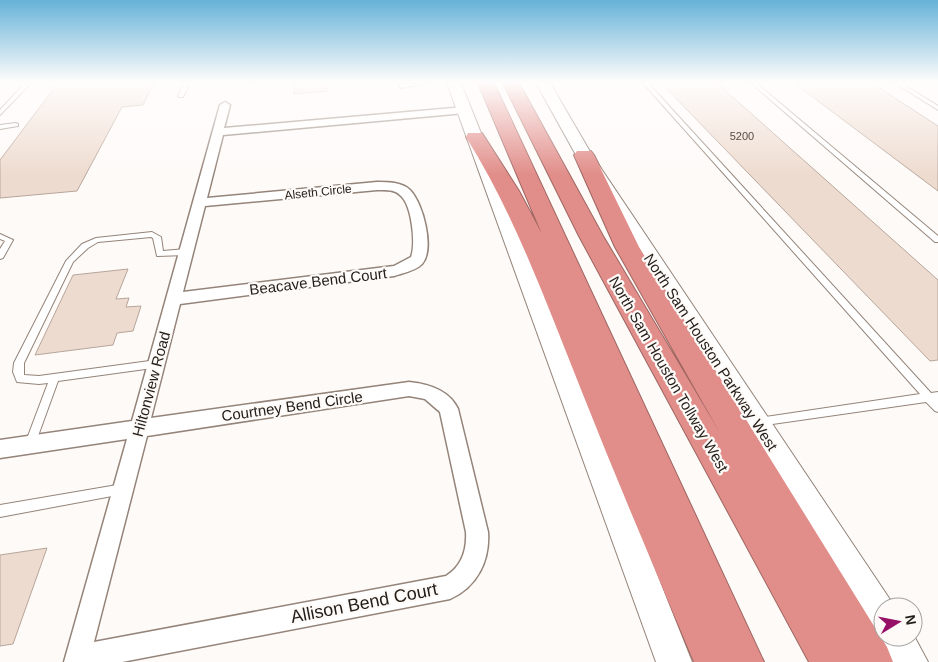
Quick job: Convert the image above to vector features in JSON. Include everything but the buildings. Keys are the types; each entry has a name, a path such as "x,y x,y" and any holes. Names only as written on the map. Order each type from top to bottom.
{"highway":[{"path":"500,114 743,662"},
{"name":"North Sam Houston Tollway West","path":"527,114 591,236 832,662"},
{"path":"470,124 506,188 546,268 611,425 715,662"},
{"path":"584,155 627,247 872,662"}],"main road":[{"path":"466,114 674,662"},
{"name":"North Sam Houston Parkway West","path":"561,114 584,155 873,604"},
{"path":"900,647 910,662"}],"street":[{"name":"Hiltonview Road","path":"78,660 223,114"},
{"path":"218,132 470,124"},
{"name":"Alseth Circle","path":"199,204 387,186 403,190 409,194 416,219"},
{"name":"Beacave Bend Court","path":"174,299 404,268 418,259 422,246 416,219"},
{"name":"Courtney Bend Circle","path":"0,449 409,389 427,392 443,399"},
{"name":"Allison Bend Court","path":"78,660 450,586 464,578 478,549 477,532 449,409 443,399"}],"lane":[{"path":"673,114 933,397 938,408"},
{"path":"789,114 938,240"},
{"path":"0,127 16,125"},
{"path":"157,364 39,380 20,378 18,372 19,363 70,261 85,246 96,240 152,234 157,237 160,254 186,252"},
{"path":"0,236 9,240 0,256"},
{"path":"30,444 54,378"},
{"path":"756,422 933,397"},
{"path":"0,511 124,489"}]}
